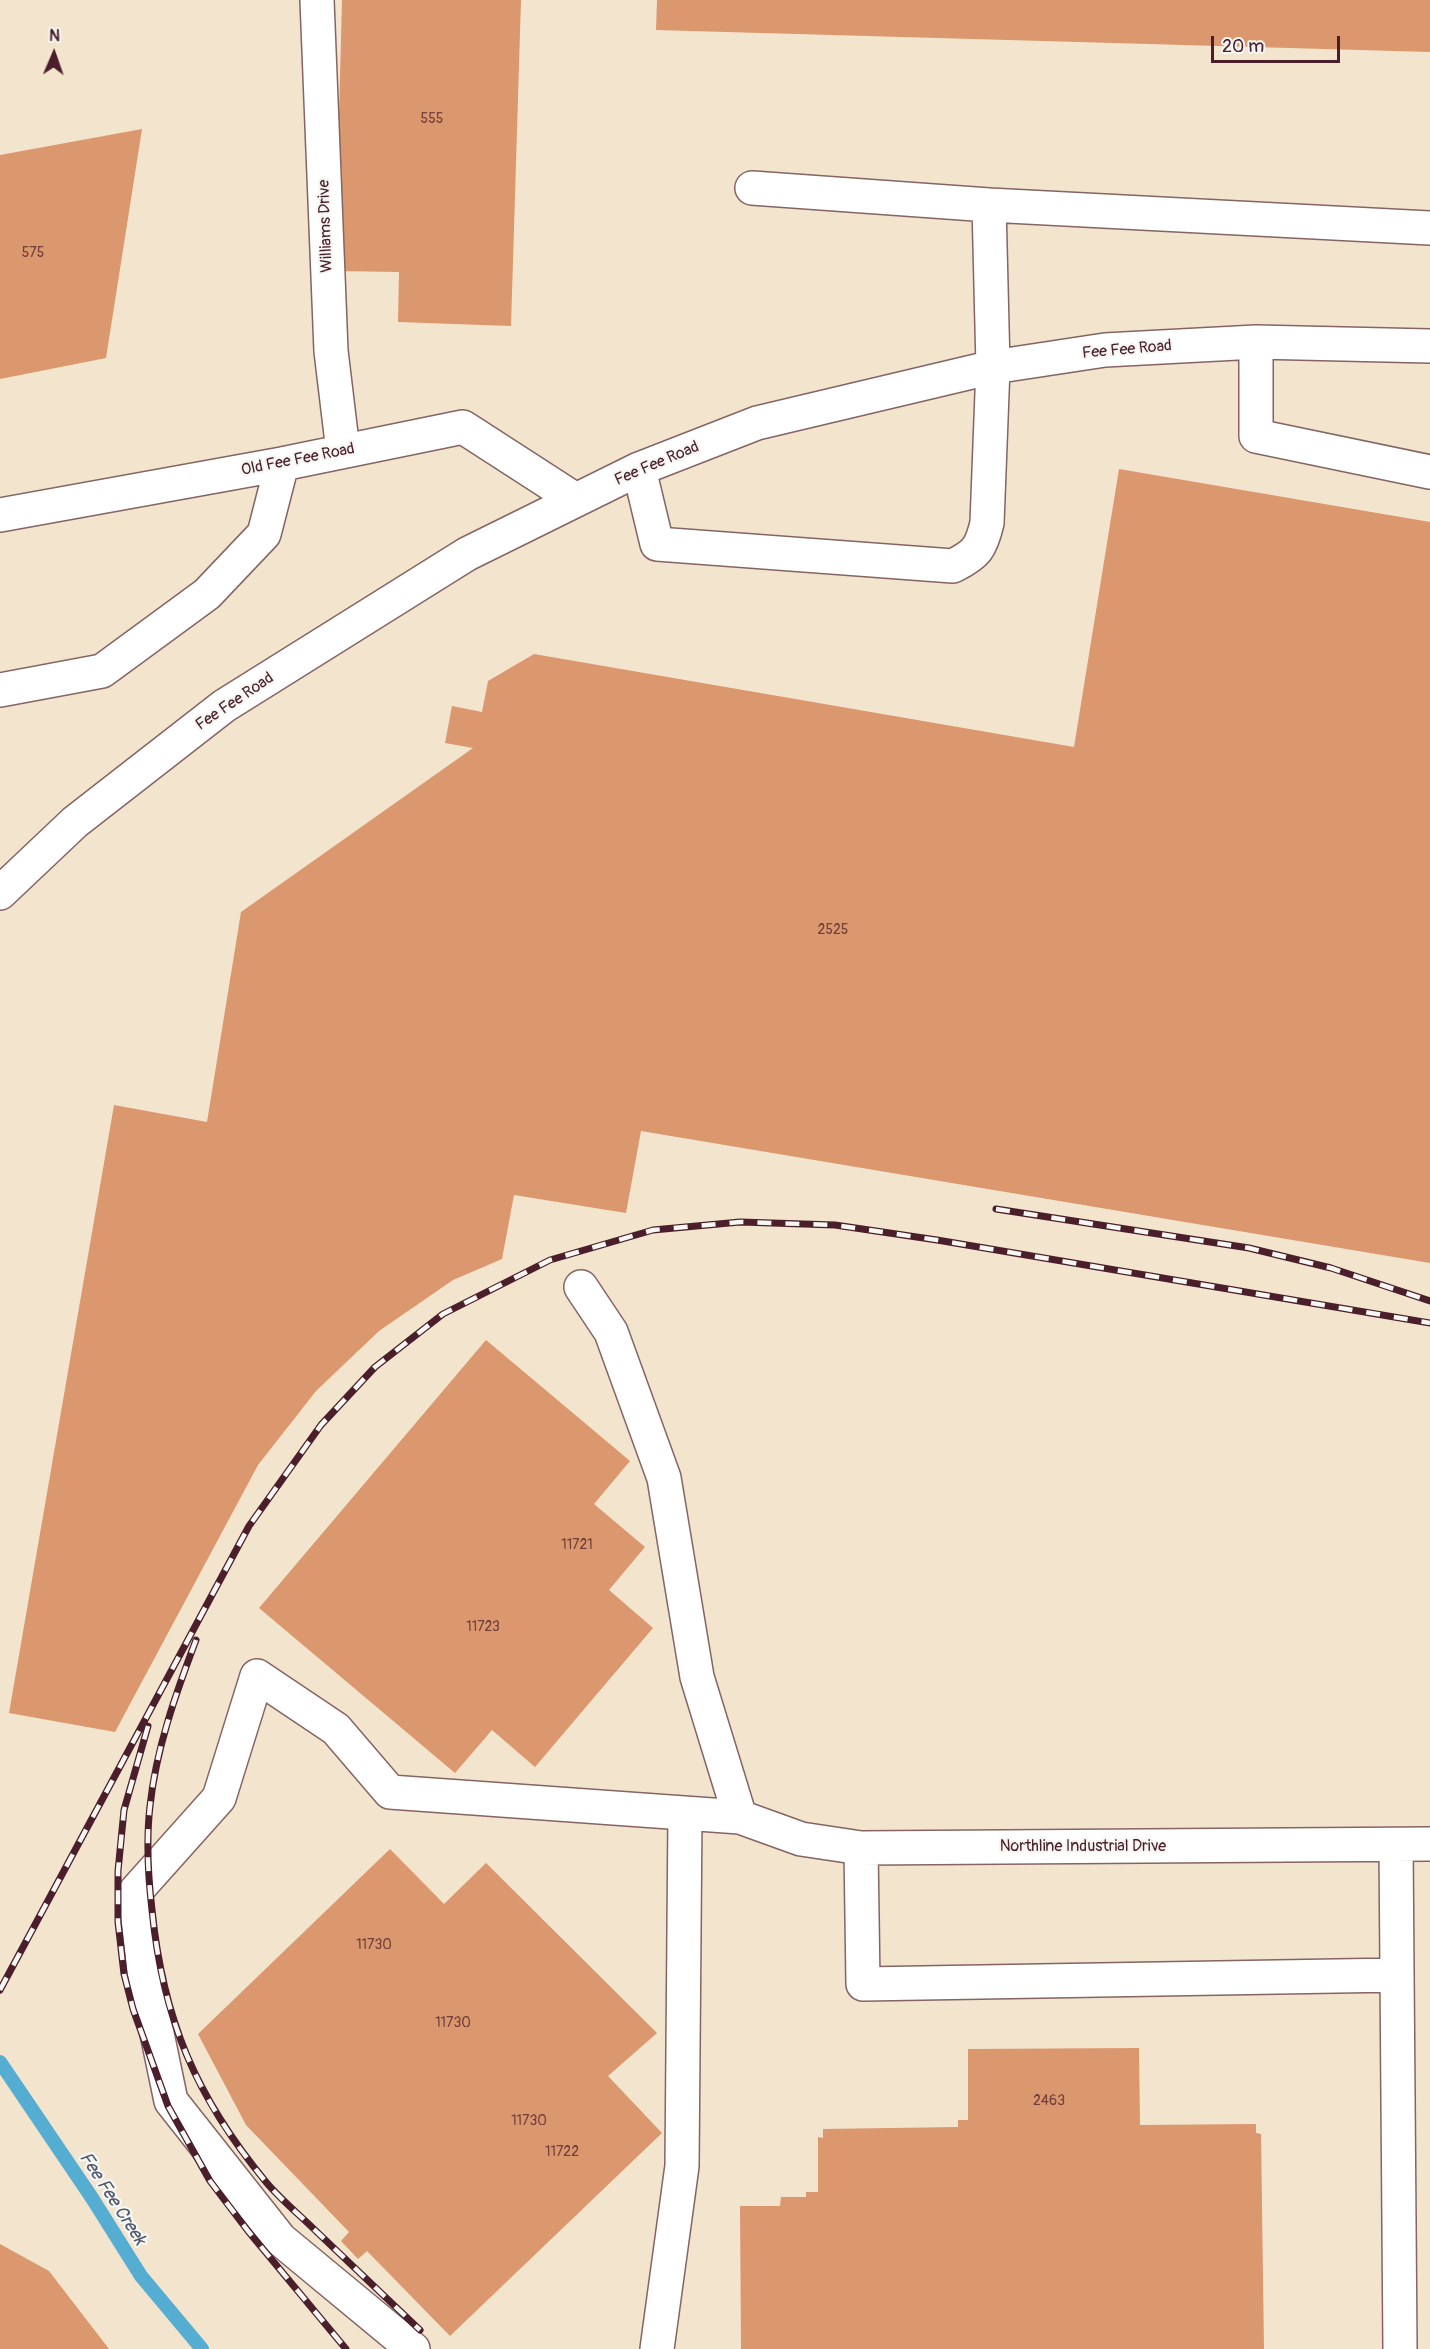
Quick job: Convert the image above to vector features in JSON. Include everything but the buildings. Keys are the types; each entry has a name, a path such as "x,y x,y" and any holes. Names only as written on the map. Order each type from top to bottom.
{"street":[{"name":"Williams Drive","path":"317,0 331,351 343,451"},
{"path":"752,188 989,205 1430,228"},
{"path":"639,469 657,544 953,566 972,556 982,543 987,523 993,367 989,205"},
{"path":"1256,342 1256,436 1430,472"},
{"name":"Fee Fee Road","path":"0,893 75,822 224,706 467,554 639,469 757,423 993,367 1105,350 1256,342 1430,346"},
{"name":"Old Fee Fee Road","path":"0,515 282,464 463,427 576,500"},
{"path":"0,690 102,671 207,594 264,534 282,464"},
{"path":"581,1287 611,1332 664,1478 697,1677 740,1817"},
{"name":"Northline Industrial Drive","path":"413,2349 280,2239 171,2101 144,1971 135,1893 219,1798 257,1676 336,1729 390,1792 740,1817 801,1839 861,1848 1430,1844"},
{"path":"657,2349 682,2166 685,1813"},
{"path":"1396,1845 1400,2349"},
{"path":"861,1848 862,1983 1396,1975"}],"waterway":[{"name":"Fee Fee Creek","path":"0,2062 92,2198 141,2276 202,2349"}],"railway":[{"path":"996,1209 1249,1248 1331,1268 1430,1301"},
{"path":"0,1990 249,1526 321,1425 375,1367 443,1314 550,1260 653,1230 740,1222 835,1225 1430,1323"},
{"path":"196,1640 162,1742 153,1785 148,1832 149,1884 157,1950 174,2022 202,2088 241,2150 266,2182 420,2330"},
{"path":"148,1726 124,1810 118,1871 118,1922 124,1974 133,2009 168,2106 210,2181 248,2231 346,2349"}]}
